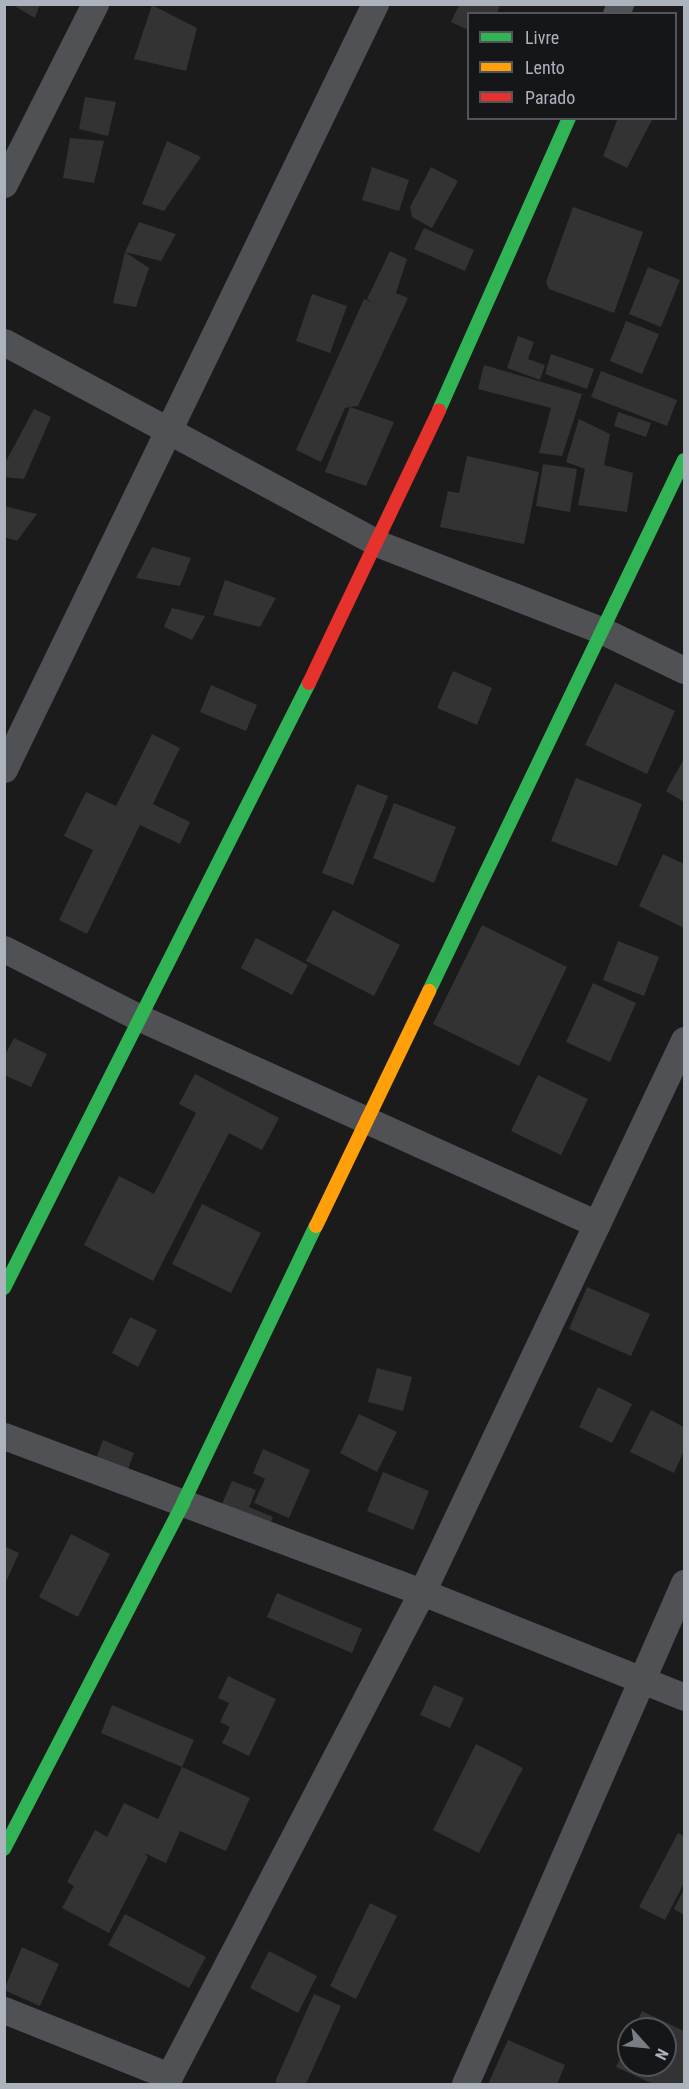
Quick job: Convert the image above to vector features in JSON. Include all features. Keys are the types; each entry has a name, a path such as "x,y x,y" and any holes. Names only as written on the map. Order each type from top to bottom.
{"street":[{"path":"4,184 95,4"},
{"path":"4,768 375,4"},
{"path":"4,1288 379,544 568,120"},
{"path":"4,342 379,544 603,631 684,670"},
{"path":"4,1850 183,1503 684,460"},
{"path":"4,949 140,1018 597,1224"},
{"path":"4,2010 167,2080 422,1592 684,1040"},
{"path":"4,1436 422,1592 684,1697"},
{"path":"465,2085 684,1583"}],"building":[{"path":"11,4 40,4 35,18"},
{"path":"152,5 197,28 186,71 134,59"},
{"path":"459,5 500,5 498,12 467,12 467,30 451,22"},
{"path":"85,97 116,102 108,136 79,129"},
{"path":"617,120 652,120 627,168 603,156"},
{"path":"70,138 104,141 94,183 63,178"},
{"path":"167,141 201,157 164,211 142,204"},
{"path":"372,167 409,180 399,211 362,200"},
{"path":"431,167 458,181 432,228 412,217 410,207"},
{"path":"573,207 643,232 614,313 549,289 546,282"},
{"path":"139,222 176,234 161,261 125,252"},
{"path":"424,228 474,250 465,271 414,249"},
{"path":"390,251 407,259 396,293 408,298 358,406 345,408 321,462 296,450 364,299 373,303 367,299"},
{"path":"125,252 149,268 136,307 113,303"},
{"path":"648,267 680,280 661,327 629,314"},
{"path":"312,294 347,306 330,353 296,341"},
{"path":"626,321 659,334 642,374 610,361"},
{"path":"518,336 534,342 528,359 545,365 540,380 507,368"},
{"path":"551,354 594,369 587,389 545,374"},
{"path":"484,365 582,394 562,456 539,453 551,408 478,389"},
{"path":"601,371 677,400 667,426 591,397"},
{"path":"350,407 394,422 366,486 325,472"},
{"path":"34,409 51,417 24,479 4,477 4,465"},
{"path":"618,412 651,423 646,437 614,426"},
{"path":"579,419 610,434 604,465 633,473 627,512 578,505 585,469 566,462"},
{"path":"467,456 539,472 524,544 440,527 448,491 459,493"},
{"path":"543,464 577,469 570,512 536,506"},
{"path":"4,506 37,514 17,541 4,537"},
{"path":"152,547 191,558 180,586 136,578"},
{"path":"225,580 276,598 260,627 213,615"},
{"path":"172,608 205,616 192,640 164,627"},
{"path":"453,671 492,688 477,725 437,708"},
{"path":"615,683 675,711 647,774 585,745"},
{"path":"211,685 257,705 246,731 200,712"},
{"path":"152,734 180,748 153,804 190,822 180,844 140,825 87,934 59,920 93,850 64,836 86,792 116,806"},
{"path":"684,759 684,802 666,791"},
{"path":"576,778 642,804 617,866 551,841"},
{"path":"357,784 388,796 353,885 322,873"},
{"path":"394,803 456,827 434,883 373,858"},
{"path":"663,854 684,864 684,928 639,906"},
{"path":"333,910 400,945 374,996 306,961"},
{"path":"482,925 567,967 519,1066 433,1024"},
{"path":"256,938 308,965 292,995 241,968"},
{"path":"618,941 659,957 644,996 603,980"},
{"path":"593,983 636,1003 610,1062 566,1042"},
{"path":"14,1038 47,1054 31,1087 4,1075 4,1057"},
{"path":"195,1074 279,1118 262,1150 229,1133 153,1281 84,1245 119,1176 154,1194 196,1113 179,1104"},
{"path":"538,1075 588,1099 561,1155 511,1131"},
{"path":"202,1204 261,1233 231,1293 172,1264"},
{"path":"587,1287 650,1314 631,1356 569,1329"},
{"path":"130,1317 157,1330 138,1367 112,1353"},
{"path":"377,1368 412,1377 403,1411 368,1402"},
{"path":"598,1387 632,1404 612,1443 579,1427"},
{"path":"651,1410 684,1427 684,1451 674,1473 630,1452"},
{"path":"359,1414 397,1432 377,1472 340,1453"},
{"path":"103,1440 134,1453 127,1472 96,1459"},
{"path":"263,1449 310,1470 289,1518 254,1503 265,1479 253,1473"},
{"path":"383,1472 429,1491 413,1530 367,1511"},
{"path":"232,1481 256,1490 249,1507 273,1517 266,1533 218,1513"},
{"path":"71,1534 110,1554 78,1617 39,1597"},
{"path":"4,1546 19,1553 4,1586"},
{"path":"277,1593 362,1629 352,1653 267,1617"},
{"path":"228,1676 276,1699 249,1756 222,1743 230,1727 220,1722 229,1703 218,1698"},
{"path":"434,1685 464,1698 450,1728 420,1715"},
{"path":"112,1705 194,1740 182,1767 101,1733"},
{"path":"476,1744 523,1768 479,1853 433,1830"},
{"path":"182,1767 250,1798 226,1851 180,1831 166,1863 144,1853 148,1857 109,1933 62,1908 74,1886 67,1882 95,1830 107,1837 124,1803 158,1819"},
{"path":"678,1833 684,1836 684,1883 665,1920 639,1907"},
{"path":"684,1889 684,1915 674,1909"},
{"path":"370,1903 397,1916 356,1999 330,1986"},
{"path":"125,1914 206,1957 189,1988 108,1945"},
{"path":"22,1947 59,1964 40,2006 4,1990"},
{"path":"269,1951 317,1976 298,2013 250,1988"},
{"path":"314,1994 341,2006 306,2084 275,2082"},
{"path":"642,2011 655,2017 639,2017"},
{"path":"677,2028 684,2031 683,2084 653,2084 638,2077 677,2077"},
{"path":"508,2040 565,2065 557,2084 488,2084"}],"traffic: fast":[{"path":"439,410 568,120"},
{"path":"429,991 684,460"},
{"path":"4,1288 309,683"},
{"path":"4,1849 183,1503 316,1226"}],"traffic: slow":[{"path":"316,1226 429,991"}],"traffic: jam":[{"path":"309,683 439,410"}]}
